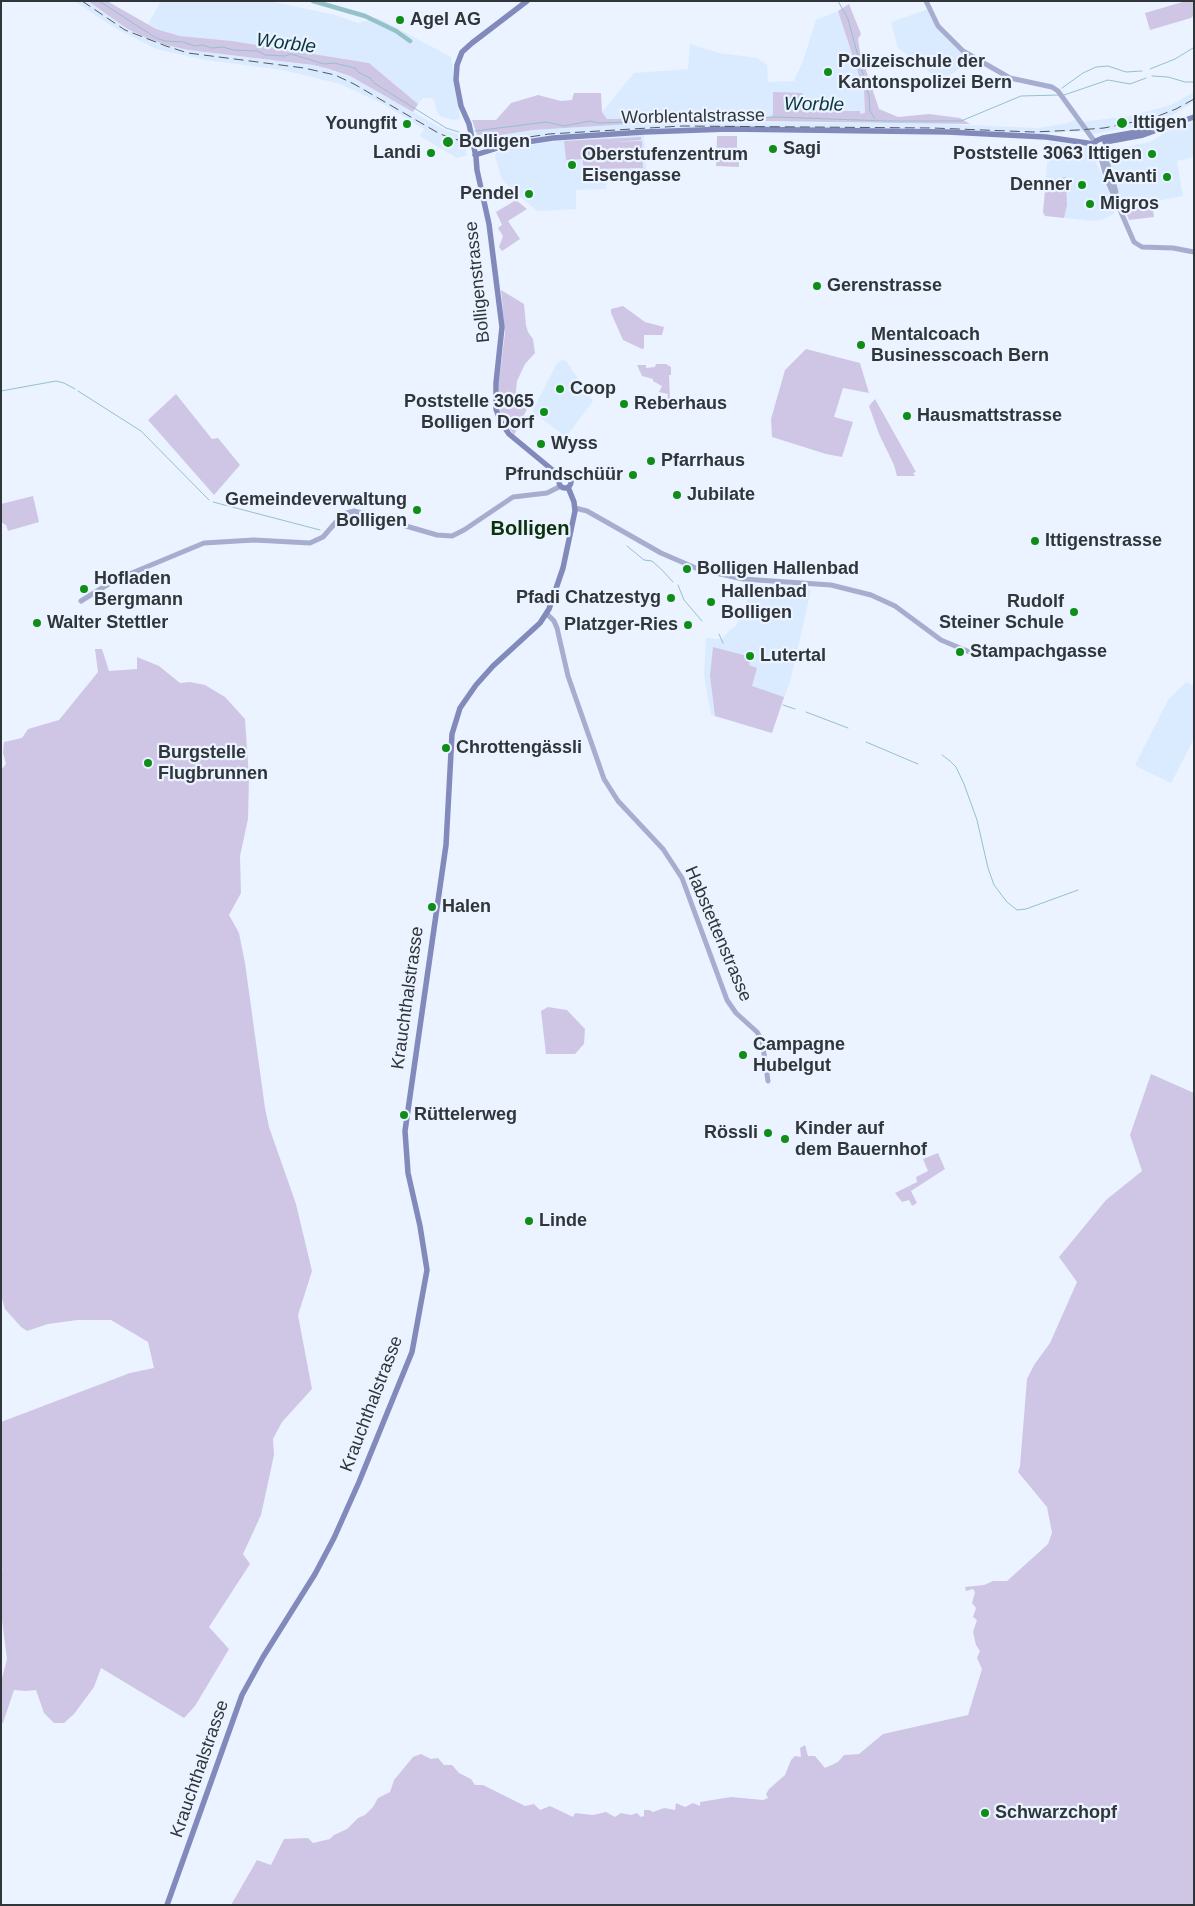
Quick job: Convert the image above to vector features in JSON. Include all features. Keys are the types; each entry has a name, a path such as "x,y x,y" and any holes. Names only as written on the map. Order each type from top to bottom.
{"main road":[{"name":"Bolligenstrasse","path":"527,1 472,42 462,52 458,60 456,72 462,108 469,124 476,155 476,170 490,228 502,327 496,383 496,408 501,422 509,434 561,477"},
{"name":"Worblentalstrasse","path":"476,155 507,145 553,138 728,129 948,132 1046,137 1101,145 1143,135 1194,117"},
{"path":"547,614 563,568 575,508 568,487 571,483 570,478 566,476 561,477 559,482 561,486 568,487"},
{"name":"Krauchthalstrasse","path":"167,1905 242,1695 315,1574 334,1538 410,1357 427,1270 420,1226 408,1173 405,1131 446,846 452,734 460,708 476,685 547,614"}],"street":[{"path":"926,1 938,26 963,52 1010,78 1052,87 1064,97 1101,145 1101,158 1107,180 1133,240 1138,245 1194,252"},
{"path":"80,601 115,580 204,544 254,540 308,543 318,540 325,535 340,516 348,512 357,511 437,535 452,536 513,497 549,492 561,486"},
{"path":"575,508 588,511 661,553 698,569 743,578 820,584 871,595 895,606 934,637 979,656"},
{"name":"Habstettenstrasse","path":"547,614 554,621 557,628 568,676 604,779 618,801 663,849 682,878 727,1000 736,1014 757,1032 762,1040 768,1081"}],"shaded area":[{"path":"74,1 88,1 127,28 166,45 188,50 313,65 350,76 439,127 463,135 467,155 457,158 420,136 424,129 383,104 340,84 283,70 205,60 156,49 115,28"},
{"path":"88,1 107,1 156,29 180,36 232,41 369,63 418,104 413,112 350,76 313,65 188,50 166,45 126,28"},
{"path":"161,1 269,1 335,15 358,23 376,18 380,19 451,57 460,119 453,120 440,116 436,110 435,102 431,98 423,98 418,104 369,63 232,41 180,36 147,26"},
{"path":"1186,1 1194,1 1194,15 1191,18 1150,30 1145,13"},
{"path":"849,4 861,34 858,39 860,52 879,109 898,117 929,114 960,118 970,124 757,121 663,122 533,130 495,136 487,134 477,135 472,120 496,120 511,103 538,95 561,101 572,100 574,93 601,93 602,112 607,119 771,117 773,114 773,92 803,93 803,111 860,111 860,114 865,113 864,91 838,11"},
{"path":"929,9 938,26 973,59 940,82 923,66 898,48 891,22"},
{"path":"838,11 864,91 865,113 860,115 607,119 602,112 634,73 688,69 690,44 719,53 757,58 767,65 768,82 794,81 803,61 816,20"},
{"path":"1194,92 1194,102 1172,115 1139,126 1092,134 1081,131 1041,134 948,129 695,127 552,135 507,142 481,149 477,135 487,134 495,136 533,130 663,122 919,123 1038,128 1068,123 1078,118 1081,122 1130,116 1171,105"},
{"path":"1194,121 1194,157 1177,161 1183,196 1124,207 1110,171 1107,156 1110,151 1149,142 1172,129"},
{"name":"Oberstufenzentrum Eisengasse","path":"644,135 647,174 606,175 606,189 576,190 576,209 537,211 506,184 501,177 495,156 497,152 516,147 557,141"},
{"path":"717,136 737,136 737,158 732,158 739,159 739,167 716,166"},
{"path":"641,137 641,140 610,142 642,141 643,168 594,169 594,173 583,174 583,159 566,160 564,141"},
{"path":"1049,142 1089,147 1114,205 1114,214 1101,220 1091,221 1044,215"},
{"path":"1066,177 1067,205 1064,218 1045,216 1043,212 1046,181"},
{"path":"516,200 527,209 508,221 520,239 502,251 499,247 503,236 498,228 502,225 496,212"},
{"path":"1152,203 1154,217 1129,220 1125,210 1126,207"},
{"path":"501,290 524,304 526,325 533,339 535,353 525,364 517,381 515,400 519,406 527,409 514,435 502,417 499,406 499,380 505,333"},
{"path":"623,306 645,322 664,327 662,335 644,335 644,348 642,349 623,340 611,309"},
{"path":"806,349 860,363 869,393 843,388 834,417 853,422 842,457 826,454 772,437 771,419 785,370"},
{"path":"562,360 567,362 593,401 566,437 534,413 533,410 557,363"},
{"path":"656,364 666,364 671,367 671,375 669,375 670,400 667,401 668,394 659,392 662,386 653,381 653,379 642,376 637,365 646,365 646,368 655,367"},
{"path":"176,394 212,439 218,438 240,465 214,495 148,420"},
{"path":"875,399 916,472 913,473 915,476 897,476 869,406"},
{"path":"33,496 39,522 8,531 6,525 1,522 1,504"},
{"name":"Lutertal","path":"754,585 811,590 791,678 772,733 711,715 704,675 706,638 722,639 736,626"},
{"path":"713,647 751,657 749,665 757,668 752,686 784,697 772,733 715,716 710,676"},
{"path":"95,649 102,649 109,671 137,669 137,657 159,666 180,683 190,682 205,685 225,697 245,719 249,778 248,819 240,856 241,893 229,915 239,933 245,963 269,1127 296,1204 312,1271 298,1315 312,1389 282,1422 273,1439 274,1455 261,1515 243,1554 250,1564 209,1627 229,1649 195,1706 184,1718 101,1668 94,1687 74,1714 64,1723 54,1723 44,1713 36,1690 14,1690 3,1723 1,1722 1,1682 7,1659 1,1613 1,1570 3,1569 1,1568 1,1422 130,1373 154,1368 148,1342 111,1320 77,1320 48,1324 27,1331 5,1309 1,1295 1,770 6,764 3,753 4,742 22,738 28,729 59,720 98,672"},
{"path":"1186,682 1194,686 1194,739 1171,783 1136,766 1136,763 1168,700"},
{"path":"548,1007 567,1010 585,1029 584,1044 575,1054 546,1054 541,1011"},
{"path":"1151,1074 1194,1093 1194,1905 231,1905 257,1860 271,1865 284,1839 308,1838 313,1843 330,1839 347,1829 373,1807 378,1798 390,1792 394,1780 413,1757 421,1754 431,1759 438,1758 444,1765 452,1765 459,1773 471,1779 475,1785 483,1785 525,1806 534,1804 540,1810 550,1806 573,1817 575,1813 593,1815 606,1812 615,1817 621,1813 631,1815 637,1813 641,1817 644,1816 644,1810 653,1812 664,1808 675,1810 676,1803 685,1807 693,1803 700,1806 700,1802 731,1797 763,1800 768,1798 766,1794 769,1789 785,1775 791,1760 795,1756 801,1757 800,1748 805,1745 808,1756 815,1756 825,1768 838,1762 844,1755 859,1754 883,1734 968,1715 982,1669 977,1658 980,1651 976,1645 973,1632 977,1620 973,1617 976,1608 972,1603 975,1592 973,1589 966,1591 965,1587 984,1585 993,1581 1007,1581 1048,1544 1052,1533 1047,1507 1018,1472 1027,1379 1034,1365 1050,1343 1077,1282 1059,1257 1106,1200 1142,1171 1130,1135"},
{"path":"938,1153 945,1169 911,1191 917,1203 912,1206 909,1200 902,1202 895,1193 917,1182 916,1177 928,1171 923,1159"}],"waterway":[{"name":"Worble","path":"99,1 156,38 165,41 183,42 212,48 223,47 233,50 258,51 265,55 285,56 291,54 324,64 334,63 355,68 374,83 446,128 462,133"},
{"path":"313,1 365,16 396,31 410,41"},
{"path":"838,1 848,19 869,96 870,111 875,119"},
{"path":"1150,69 1175,59 1193,48"},
{"path":"1062,88 1083,73 1096,67 1108,66 1126,72 1142,71"},
{"name":"Worble","path":"1152,76 1194,82"},
{"name":"Worble","path":"1064,95 1108,80 1130,84 1146,78"},
{"name":"Worble","path":"475,131 546,122 564,126 590,121 599,123 776,117 886,121 961,121 1021,96 1060,95"},
{"path":"1,391 56,381 75,389"},
{"path":"78,391 141,431 209,500"},
{"path":"213,502 320,530"},
{"path":"627,546 644,560 652,561 673,582"},
{"path":"678,585 684,600 702,621"},
{"path":"719,634 723,643"},
{"path":"783,705 795,709"},
{"path":"806,712 848,728"},
{"path":"866,742 918,764"},
{"path":"942,755 956,767 964,784 977,820 988,868 994,885 1007,902 1017,910 1026,909 1078,890"}],"railway":[{"path":"82,1 125,30 188,53 304,68 335,75 440,134 458,140 473,142 496,142 549,134 682,126 933,128 1033,132 1078,130 1104,128 1153,118 1176,109 1194,99"}],"place":[{"name":"Agel AG","path":"400,20"},
{"name":"Polizeischule der Kantonspolizei Bern","path":"828,72"},
{"name":"Ittigen","path":"1122,123"},
{"name":"Youngfit","path":"407,124"},
{"name":"Bolligen","path":"448,142"},
{"name":"Sagi","path":"773,149"},
{"name":"Landi","path":"431,153"},
{"name":"Poststelle 3063 Ittigen","path":"1152,154"},
{"name":"Oberstufenzentrum Eisengasse","path":"572,165"},
{"name":"Avanti","path":"1167,177"},
{"name":"Denner","path":"1082,185"},
{"name":"Pendel","path":"529,194"},
{"name":"Migros","path":"1090,204"},
{"name":"Gerenstrasse","path":"817,286"},
{"name":"Mentalcoach Businesscoach Bern","path":"861,345"},
{"name":"Coop","path":"560,389"},
{"name":"Reberhaus","path":"624,404"},
{"name":"Poststelle 3065 Bolligen Dorf","path":"544,412"},
{"name":"Hausmattstrasse","path":"907,416"},
{"name":"Wyss","path":"541,444"},
{"name":"Pfarrhaus","path":"651,461"},
{"name":"Pfrundschüür","path":"633,475"},
{"name":"Jubilate","path":"677,495"},
{"name":"Gemeindeverwaltung Bolligen","path":"417,510"},
{"name":"Ittigenstrasse","path":"1035,541"},
{"name":"Bolligen Hallenbad","path":"687,569"},
{"name":"Hofladen Bergmann","path":"84,589"},
{"name":"Pfadi Chatzestyg","path":"671,598"},
{"name":"Hallenbad Bolligen","path":"711,602"},
{"name":"Rudolf Steiner Schule","path":"1074,612"},
{"name":"Walter Stettler","path":"37,623"},
{"name":"Platzger-Ries","path":"688,625"},
{"name":"Stampachgasse","path":"960,652"},
{"name":"Lutertal","path":"750,656"},
{"name":"Chrottengässli","path":"446,748"},
{"name":"Burgstelle Flugbrunnen","path":"148,763"},
{"name":"Halen","path":"432,907"},
{"name":"Campagne Hubelgut","path":"743,1055"},
{"name":"Rüttelerweg","path":"404,1115"},
{"name":"Rössli","path":"768,1133"},
{"name":"Kinder auf dem Bauernhof","path":"785,1139"},
{"name":"Linde","path":"529,1221"},
{"name":"Schwarzchopf","path":"985,1813"}],"district":[{"name":"Bolligen","path":"530,529"}]}
